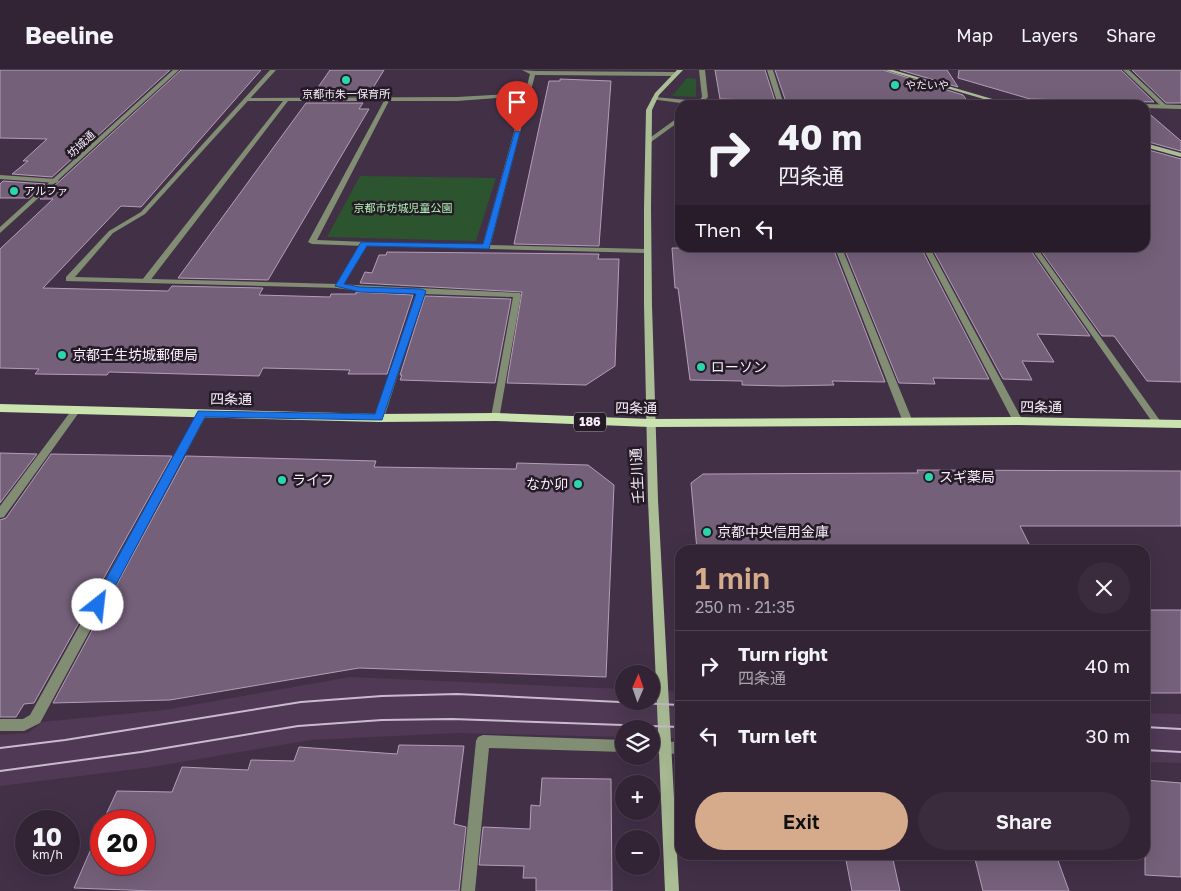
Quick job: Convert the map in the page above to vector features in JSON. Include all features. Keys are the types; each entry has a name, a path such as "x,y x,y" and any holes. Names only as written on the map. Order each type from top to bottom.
{"main road":[{"name":"四条通","path":"0,408 379,418 496,417 650,423 1018,421 1181,424"}],"street":[{"name":"坊城通","path":"0,231 176,70"},
{"path":"273,70 143,213 111,232 69,279 339,286 360,289 517,295 496,417"},
{"path":"525,70 533,73 677,72"},
{"path":"702,70 705,97 703,100"},
{"path":"770,70 779,100"},
{"path":"888,70 993,100"},
{"path":"1126,70 1166,106"},
{"name":"壬生川通","path":"657,720 646,251 649,141 650,110 654,99 677,72"},
{"path":"486,247 533,73"},
{"path":"247,99 456,99 527,94"},
{"path":"654,99 675,101"},
{"path":"146,280 286,100"},
{"path":"387,100 312,242 646,251"},
{"path":"1150,106 1181,107"},
{"path":"649,141 675,122"},
{"path":"1150,146 1181,155"},
{"path":"0,177 56,181"},
{"path":"339,286 364,244"},
{"path":"840,252 908,422"},
{"path":"928,252 1018,421"},
{"path":"1037,252 1158,424"},
{"path":"379,418 421,291"},
{"path":"0,514 77,409"},
{"path":"0,726 24,725 35,719 41,710 202,414"},
{"path":"468,891 483,741 615,746"},
{"path":"660,747 675,748"},
{"name":"壬生川通","path":"660,765 672,891"}],"shaded area":[{"path":"350,677 615,689 615,710 660,710 660,691 675,692 675,738 660,738 660,720 615,720 615,737 457,733 311,740 152,767 0,786 0,735 28,733 42,722 164,710"},
{"path":"1150,713 1181,714 1181,763 1150,762"}],"green space":[{"path":"687,78 696,79 696,97 672,96"},
{"name":"京都市坊城児童公園","path":"360,176 496,178 476,241 327,237"}],"building":[{"path":"0,70 170,70 52,177 12,174 28,161 23,161 47,139 0,138"},
{"path":"181,70 261,70 141,207 121,206 43,288 168,291 172,286 263,288 259,295 330,297 331,294 356,294 356,292 413,295 387,374 348,374 350,370 263,368 259,376 109,372 107,375 35,374 39,369 0,368 0,249 53,199 40,199"},
{"path":"330,70 384,70 368,96 312,96"},
{"path":"715,70 765,70 775,100 748,100 720,99"},
{"path":"775,70 883,70 963,95 966,100 785,100"},
{"path":"900,70 947,70 958,87"},
{"path":"959,70 1121,70 1154,102 1150,102 1150,100 1030,99 958,78"},
{"path":"1132,70 1181,70 1181,103 1166,103"},
{"path":"560,79 611,81 599,246 514,244 549,81 560,81"},
{"path":"306,103 363,103 359,109 369,109 268,280 178,278"},
{"path":"1150,114 1181,141 1181,151 1150,142"},
{"path":"1150,150 1181,159 1181,382 1147,381 1114,336 1102,336 1042,252 1150,252"},
{"path":"3,181 45,184 29,198 0,198 0,184"},
{"path":"672,248 675,248 675,252 835,252 885,382 832,381 834,385 782,386 742,385 742,381 690,380 678,288 675,288"},
{"path":"387,252 599,254 598,259 619,259 615,366 586,385 507,383 522,292 360,283 365,272 372,273 379,255 386,255"},
{"path":"846,252 923,252 989,379 933,378 935,384 899,383"},
{"path":"934,252 1032,252 1090,336 1037,334 1054,362 1022,361 1032,380 1003,379"},
{"path":"425,296 511,299 495,383 400,380"},
{"path":"0,453 37,454 0,503"},
{"path":"51,454 172,456 34,703 24,704 16,717 0,717 0,520 6,518"},
{"path":"186,456 376,461 374,467 516,469 517,463 588,465 614,485 606,677 359,668 170,700 53,703"},
{"path":"917,470 1181,471 1181,526 1020,526 1030,545 697,545 691,483 703,474 918,473"},
{"path":"1150,610 1181,610 1181,693 1150,693"},
{"path":"399,745 464,746 454,824 466,827 459,891 154,891 74,888 90,851 90,875 155,875 155,810 108,810 117,791 172,792 182,767 248,770 251,760 294,761 299,747 397,754"},
{"path":"542,778 611,779 612,891 536,891 536,878 523,878 524,866 479,865 483,827 530,829 531,805 540,806"},
{"path":"1150,780 1181,783 1181,877 1145,875 1145,860 1150,860"},
{"path":"846,860 893,860 900,891 852,891"},
{"path":"975,860 1058,860 1069,891 983,891"}],"tram line":[{"path":"0,748 65,740 301,702 382,696 457,694 675,705"},
{"path":"0,771 141,752 298,726 382,720 452,719 675,727"},
{"path":"1150,727 1181,729"},
{"path":"1150,750 1181,752"}],"place":[{"name":"京都市朱一保育所","path":"346,80"},
{"name":"やたいや","path":"895,85"},
{"name":"アルファ","path":"14,191"},
{"name":"京都壬生坊城郵便局","path":"62,355"},
{"name":"ローソン","path":"701,367"},
{"name":"スギ薬局","path":"929,477"},
{"name":"ライフ","path":"282,480"},
{"name":"なか卯","path":"578,484"},
{"name":"京都中央信用金庫","path":"707,532"}],"route":[{"path":"98,605 185,449 202,414 379,418 391,387 421,291 360,289 339,286 364,244 486,247 517,132"}]}
